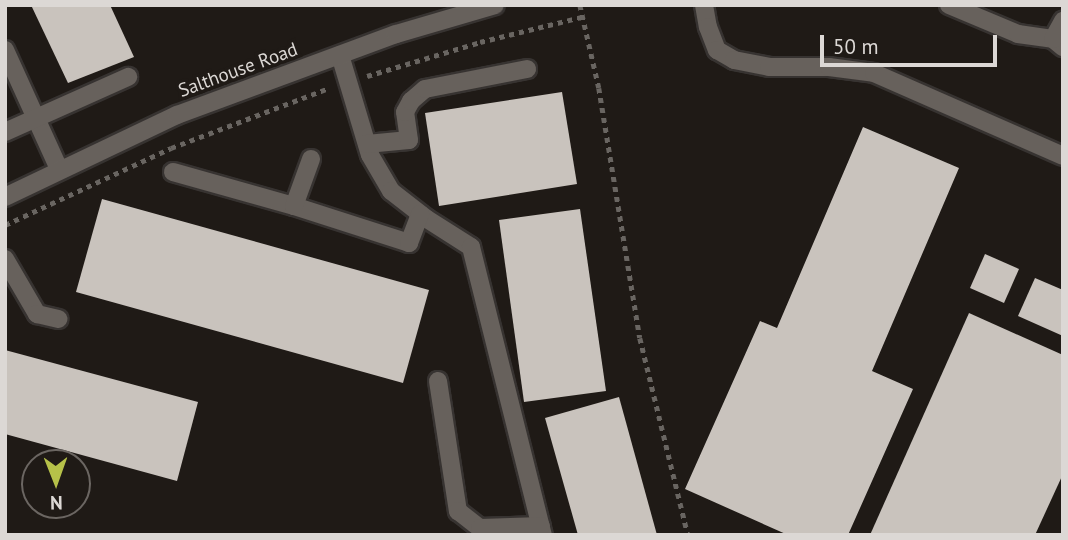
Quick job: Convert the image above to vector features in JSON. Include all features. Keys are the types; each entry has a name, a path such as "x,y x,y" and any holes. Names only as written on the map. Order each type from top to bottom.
{"street":[{"name":"Salthouse Road","path":"5,197 177,115 396,34 495,5"},
{"path":"704,5 708,27 717,50 734,60 769,67 829,67 874,73 1063,156"},
{"path":"949,5 1018,34 1058,43 1063,20"},
{"path":"5,50 59,169"},
{"path":"340,55 367,144 391,191 420,214 471,247 542,531 480,528 458,511 438,381"},
{"path":"367,144 409,140 405,112 411,101 425,89 527,69"},
{"path":"5,131 128,77"},
{"path":"295,206 311,159"},
{"path":"173,172 295,206 409,243 420,214"},
{"path":"5,260 37,314 58,319"}],"path":[{"path":"580,5 599,88 640,338 688,535"},
{"path":"5,225 171,148 348,81 480,42 582,17"}],"building":[{"path":"31,5 110,5 134,57 68,83"},
{"path":"562,92 577,184 439,206 425,113"},
{"path":"863,127 959,168 872,371 913,389 848,535 788,535 685,489 760,321 777,328"},
{"path":"102,199 429,290 403,383 76,292"},
{"path":"580,209 606,391 524,402 499,220"},
{"path":"985,254 1019,269 1004,303 970,288"},
{"path":"1035,278 1063,290 1063,336 1018,316"},
{"path":"969,313 1063,355 1063,474 1035,535 870,535"},
{"path":"5,350 198,402 177,481 91,458 91,449 60,449 5,434"},
{"path":"619,397 657,535 578,535 545,418"}]}
